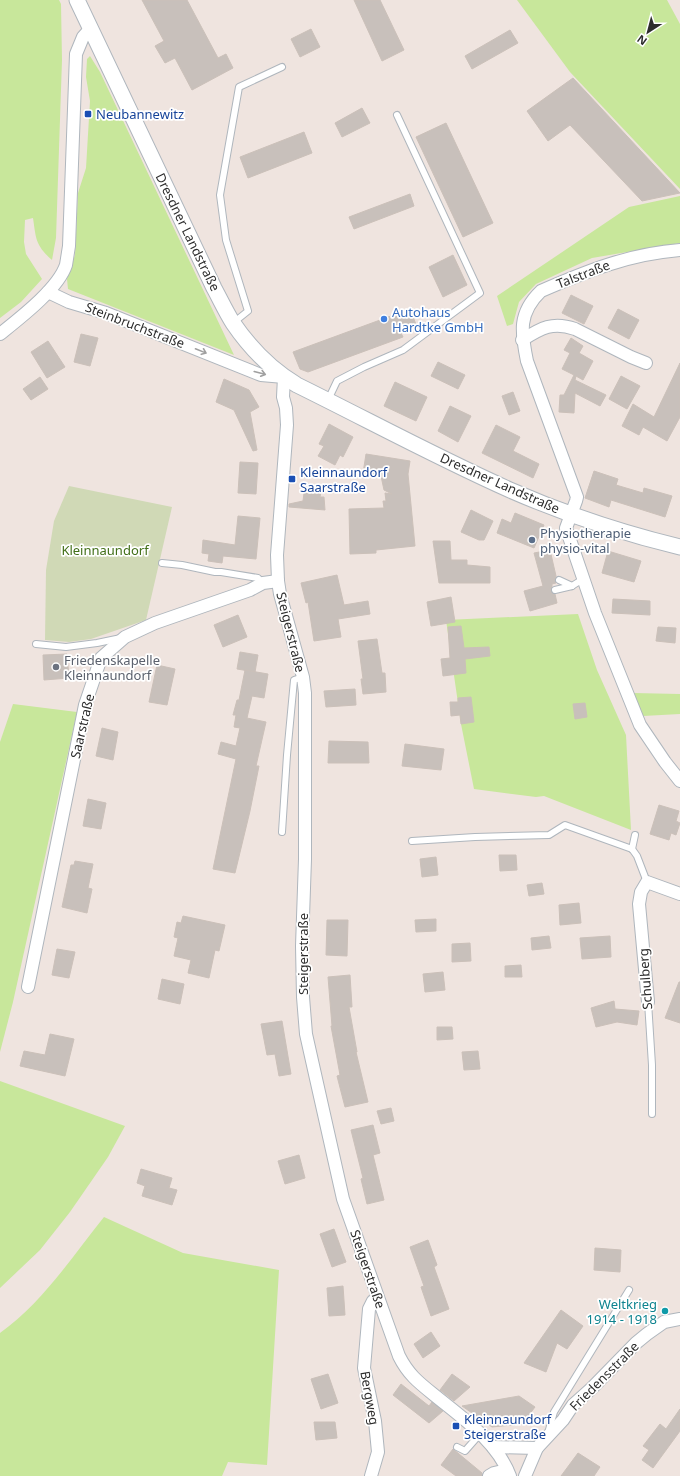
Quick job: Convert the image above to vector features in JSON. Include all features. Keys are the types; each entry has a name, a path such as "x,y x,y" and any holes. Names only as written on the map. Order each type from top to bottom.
{"street":[{"name":"Dresdner Landstraße","path":"77,0 214,288 233,323 256,352 284,377 459,467 510,490 571,514 629,533 680,547"},
{"path":"0,334 18,320 48,292 66,265 69,246 76,54 83,37 91,28"},
{"name":"Talstraße","path":"583,579 566,528 577,497 527,361 522,340 525,312 534,297 541,290 598,267 637,256 680,250"},
{"name":"Steinbruchstraße","path":"48,292 69,302 106,312 261,375 284,377"},
{"path":"522,340 538,330 552,325 565,325 646,363"},
{"name":"Steigerstraße","path":"284,377 282,397 286,408 287,425 277,555 280,594 303,676 305,693 306,726 302,946 303,997 306,1034 343,1199 394,1343 407,1371 493,1447 508,1473"},
{"path":"583,579 640,725 664,762 680,781"},
{"name":"Saarstraße","path":"28,987 85,705 101,658 125,637 155,623 250,590 263,583 278,581"},
{"path":"647,882 680,894"},
{"name":"Schulberg","path":"647,882 641,892 639,904 648,1002"},
{"name":"Bergweg","path":"371,1476 378,1452 375,1421 364,1368 369,1309 373,1301 378,1300"},
{"name":"Friedensstraße","path":"525,1476 537,1448 563,1420 574,1405 636,1343 664,1322 680,1319"},
{"path":"493,1447 537,1448"},
{"path":"489,1476 494,1473 508,1473"}],"lane":[{"path":"233,323 248,311 226,240 220,195 239,87 282,67"},
{"path":"328,400 337,381 403,350 480,293 397,115"},
{"path":"162,563 258,578 263,583"},
{"path":"555,590 572,586 583,579"},
{"path":"560,580 572,586"},
{"path":"36,644 66,647 97,643 125,637"},
{"path":"282,832 294,680 303,676"},
{"path":"412,842 475,837 549,835 565,825 632,849 637,856 647,882"},
{"path":"632,849 635,835"},
{"name":"Schulberg","path":"648,1002 652,1065 652,1114"},
{"path":"546,1438 554,1412 629,1290"},
{"path":"457,1447 465,1451 480,1434"}],"green space":[{"path":"0,0 59,0 61,4 62,60 56,238 52,260 42,250 37,241 33,218 25,220 24,242 26,254 42,279 21,302 0,318"},
{"path":"517,0 667,0 680,24 680,189 570,72"},
{"path":"90,56 100,72 234,355 68,289 67,279 75,255 78,193 86,168 90,101 86,77 87,59"},
{"path":"680,196 680,243 592,258 536,284 519,302 513,324 507,326 497,296 629,207"},
{"name":"Kleinnaundorf","path":"69,486 172,507 146,620 91,639 69,642 45,640 46,570 54,521"},
{"path":"578,614 597,670 626,735 631,830 544,796 536,797 474,789 461,724 446,620"},
{"path":"633,693 680,694 680,714 643,716"},
{"path":"13,704 77,712 13,1002 0,1052 0,742"},
{"path":"0,1081 125,1126 108,1157 70,1212 40,1250 0,1288"},
{"path":"104,1217 183,1253 279,1270 267,1465 228,1462 222,1476 0,1476 0,1333 43,1294"}],"building":[{"path":"142,0 187,0 218,58 226,54 233,68 192,90 175,58 165,63 155,46 164,41"},
{"path":"354,0 380,0 404,50 382,61"},
{"path":"311,29 320,47 300,57 291,39"},
{"path":"510,30 518,43 472,69 465,56"},
{"path":"573,78 680,193 642,201 570,125 548,141 527,111"},
{"path":"362,108 370,123 342,137 335,123"},
{"path":"446,123 493,223 463,237 416,137"},
{"path":"304,132 312,153 248,178 240,157"},
{"path":"410,194 414,206 354,229 349,217"},
{"path":"453,255 467,285 443,297 429,267"},
{"path":"571,295 593,306 584,324 562,313"},
{"path":"410,309 417,327 401,333 403,337 308,372 300,369 293,352"},
{"path":"618,309 639,320 629,339 608,328"},
{"path":"81,334 98,338 90,366 74,362"},
{"path":"571,338 583,346 579,353 593,361 583,380 576,376 575,380 606,395 600,406 575,393 574,413 559,412 560,395 564,395 574,375 562,369 570,353 564,350"},
{"path":"48,341 65,367 47,378 31,352"},
{"path":"438,362 465,375 458,389 431,376"},
{"path":"680,363 680,417 667,441 643,427 639,435 622,426 633,404 654,417"},
{"path":"621,376 640,386 627,409 609,399"},
{"path":"40,377 48,389 31,400 23,389"},
{"path":"224,379 249,390 259,407 250,412 257,450 253,451 234,410 216,402"},
{"path":"395,382 427,397 416,421 384,406"},
{"path":"513,392 520,411 509,415 502,396"},
{"path":"450,406 471,416 458,442 438,431"},
{"path":"329,424 353,437 343,457 340,455 335,465 318,456 324,446 319,444"},
{"path":"496,425 520,437 513,451 539,464 533,478 482,453"},
{"path":"366,454 410,461 408,474 415,546 376,550 376,553 350,554 349,509 384,508 383,501 386,501 385,493 392,494 384,490 381,476 363,473"},
{"path":"240,462 258,463 256,494 238,493"},
{"path":"594,471 618,479 616,485 643,493 644,488 672,496 665,517 611,500 609,507 585,498"},
{"path":"305,485 322,487 320,497 324,497 325,510 289,507 289,504 303,501"},
{"path":"471,510 493,521 484,540 479,540 461,532"},
{"path":"515,513 544,525 534,548 497,533 502,519 511,523"},
{"path":"238,516 260,518 256,559 223,556 222,563 208,561 209,554 202,553 203,540 235,545"},
{"path":"433,541 450,541 451,560 467,560 467,565 490,567 490,583 439,583"},
{"path":"550,550 556,576 556,583 552,584 551,591 555,594 557,603 530,611 524,591 543,586 534,553"},
{"path":"608,551 641,561 634,582 602,573"},
{"path":"337,575 344,605 368,601 370,614 338,619 341,637 314,641 308,602 306,603 301,583"},
{"path":"451,597 455,622 431,626 427,602"},
{"path":"613,599 650,601 650,615 612,613"},
{"path":"238,615 247,637 223,647 214,625"},
{"path":"461,626 464,648 489,647 490,656 465,659 466,673 443,676 441,659 450,658 448,627"},
{"path":"658,627 676,628 675,643 656,641"},
{"path":"377,639 382,673 385,673 386,692 363,694 361,679 363,679 358,641"},
{"path":"240,652 258,655 255,672 237,669"},
{"name":"Friedenskapelle Kleinnaundorf","path":"67,654 69,678 44,680 43,655"},
{"path":"157,665 175,669 167,705 149,702"},
{"path":"245,670 268,674 264,698 252,696 247,718 266,722 256,766 259,766 250,811 235,873 213,869 236,759 218,754 221,742 236,746 240,728 234,727 236,715 233,715 237,700 239,700"},
{"path":"355,689 356,705 326,707 324,691"},
{"path":"471,697 474,722 461,724 460,715 451,716 450,702 458,702 458,698"},
{"path":"585,703 587,717 575,719 573,704"},
{"path":"102,728 118,732 113,760 96,756"},
{"path":"329,741 368,742 369,763 328,763"},
{"path":"405,744 444,749 441,770 402,766"},
{"path":"88,799 106,803 101,829 83,826"},
{"path":"659,805 679,811 676,821 680,823 676,835 671,833 669,840 650,834"},
{"path":"499,855 516,855 517,870 500,871"},
{"path":"436,857 438,875 422,877 420,859"},
{"path":"75,861 93,864 88,888 92,889 87,913 62,907 71,865 74,865"},
{"path":"542,883 544,894 529,896 527,885"},
{"path":"579,903 581,923 560,925 559,905"},
{"path":"183,916 225,925 219,951 215,950 209,978 188,973 191,960 174,956 178,938 174,937 177,922 181,923"},
{"path":"436,919 436,931 416,932 415,920"},
{"path":"327,920 348,920 347,956 326,955"},
{"path":"549,936 551,948 532,950 531,938"},
{"path":"610,936 611,957 582,959 580,938"},
{"path":"470,943 471,961 452,962 452,944"},
{"path":"57,949 75,952 69,978 52,975"},
{"path":"521,965 522,977 505,977 505,966"},
{"path":"443,972 445,990 425,992 423,974"},
{"path":"350,975 352,1007 349,1007 356,1052 368,1102 345,1107 337,1076 340,1075 331,1026 328,977"},
{"path":"162,979 184,984 180,1004 158,999"},
{"path":"680,982 680,1023 665,1018"},
{"path":"614,1001 615,1009 639,1011 637,1025 617,1022 596,1027 591,1008"},
{"path":"282,1021 291,1074 279,1076 275,1054 267,1055 261,1024"},
{"path":"437,1027 452,1027 453,1039 437,1040"},
{"path":"50,1034 74,1039 65,1076 20,1066 24,1051 45,1055"},
{"path":"478,1051 480,1069 464,1070 462,1052"},
{"path":"391,1108 394,1121 381,1124 377,1111"},
{"path":"373,1125 380,1153 373,1155 384,1200 367,1204 361,1179 363,1178 351,1130"},
{"path":"299,1155 305,1178 285,1184 278,1161"},
{"path":"141,1169 172,1178 169,1188 177,1190 172,1205 142,1196 145,1186 137,1183"},
{"path":"334,1229 346,1262 332,1267 320,1234"},
{"path":"428,1240 437,1265 434,1267 449,1309 431,1316 421,1287 424,1286 410,1247"},
{"path":"595,1248 621,1250 620,1272 594,1270"},
{"path":"343,1286 345,1315 329,1316 327,1288"},
{"path":"561,1310 583,1326 567,1349 557,1343 546,1372 524,1363"},
{"path":"431,1332 440,1346 423,1358 414,1344"},
{"path":"328,1374 338,1403 321,1409 311,1379"},
{"path":"452,1374 470,1387 454,1401 440,1390"},
{"path":"401,1384 429,1406 432,1402 443,1411 429,1423 393,1395"},
{"path":"519,1396 535,1407 522,1424 492,1427 462,1406"},
{"path":"680,1409 680,1431 653,1468 642,1460 649,1450 643,1446 660,1424 666,1429"},
{"path":"314,1422 335,1422 337,1438 316,1440"},
{"path":"453,1449 482,1473 482,1476 456,1476 441,1465"},
{"path":"578,1453 600,1467 594,1476 561,1476"}],"place":[{"name":"Neubannewitz","path":"88,114"},
{"name":"Autohaus Hardtke GmbH","path":"384,319"},
{"name":"Kleinnaundorf Saarstraße","path":"292,479"},
{"name":"Physiotherapie physio-vital","path":"532,540"},
{"name":"Friedenskapelle Kleinnaundorf","path":"56,667"},
{"name":"Weltkrieg 1914 - 1918","path":"665,1311"},
{"name":"Kleinnaundorf Steigerstraße","path":"456,1426"}]}
